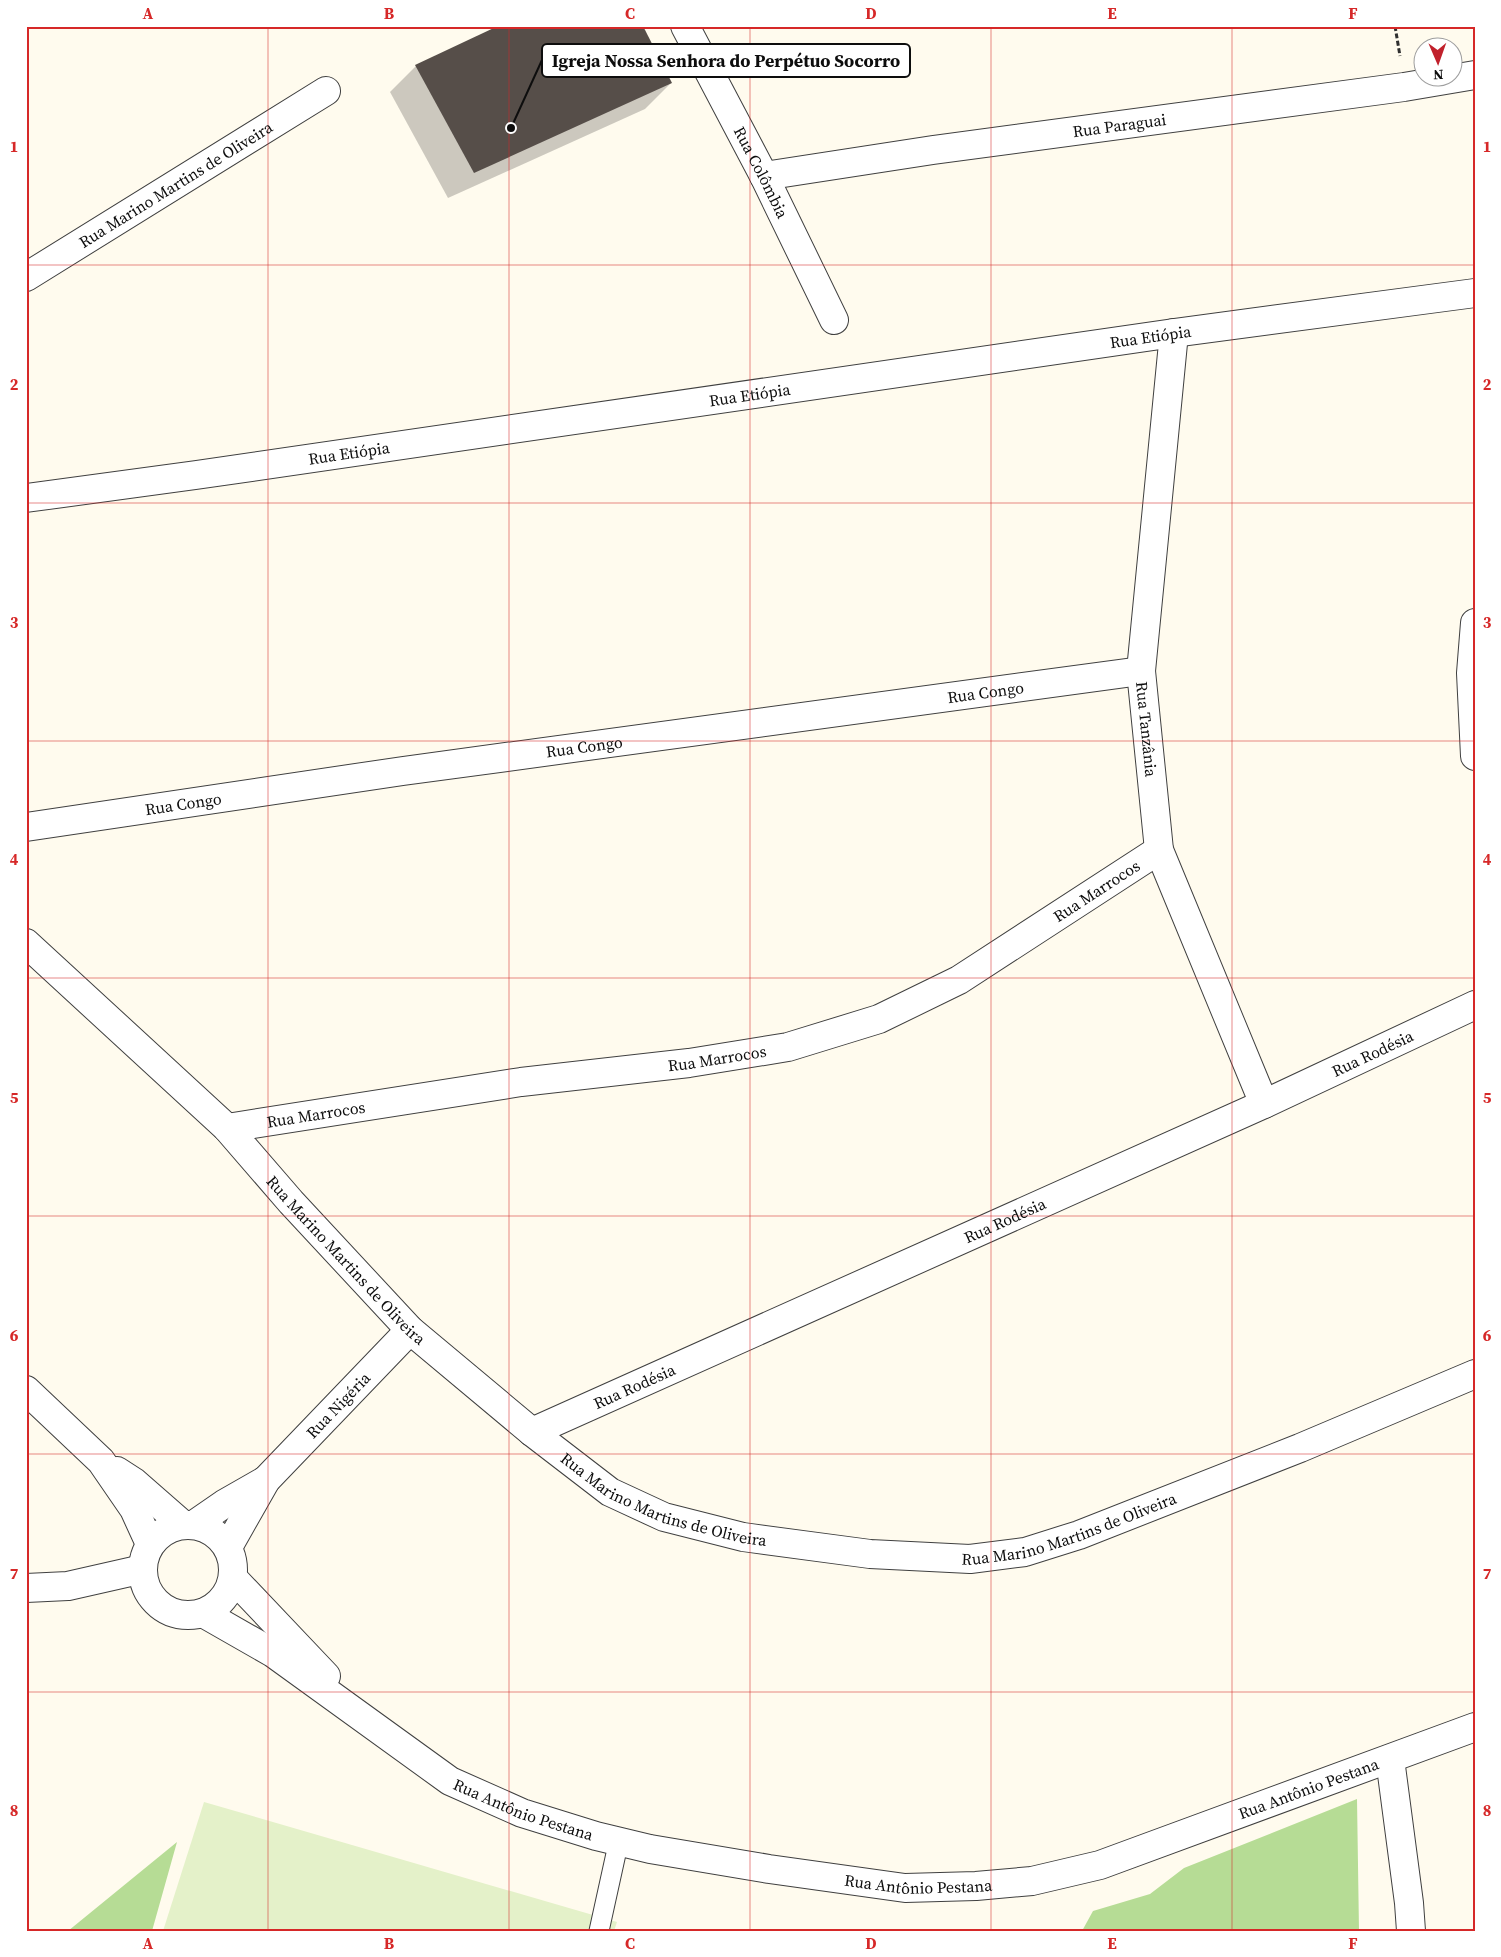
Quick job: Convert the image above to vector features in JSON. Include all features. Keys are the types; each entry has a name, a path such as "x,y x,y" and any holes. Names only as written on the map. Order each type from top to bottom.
{"street":[{"name":"Rua Colômbia","path":"685,26 764,176 834,320"},
{"name":"Rua Paraguai","path":"764,176 923,152 1404,87 1475,75"},
{"name":"Rua Marino Martins de Oliveira","path":"26,277 326,91"},
{"name":"Rua Etiópia","path":"26,498 1174,333 1475,293"},
{"name":"Rua Tanzânia","path":"1174,333 1141,671 1159,850 1264,1104"},
{"path":"1475,623 1471,673 1475,756"},
{"name":"Rua Congo","path":"26,827 403,771 1141,671"},
{"name":"Rua Marrocos","path":"227,1128 522,1082 689,1063 788,1047 879,1019 960,980 1159,850"},
{"name":"Rua Marino Martins de Oliveira","path":"26,943 227,1128 291,1202 410,1330 532,1432 610,1492 664,1517 743,1537 870,1554 970,1559 1025,1552 1078,1535 1300,1448 1475,1374"},
{"name":"Rua Rodésia","path":"532,1432 1264,1104 1475,1005"},
{"name":"Rua Nigéria","path":"228,1547 266,1480 410,1330"},
{"path":"26,1390 101,1461 134,1482 188,1524"},
{"path":"68,1586 146,1556 158,1535 170,1528 188,1524 207,1528 218,1535 228,1547 234,1562 234,1578 228,1593 217,1605 203,1613 188,1615 174,1613 160,1606 150,1595 144,1581 146,1556 134,1509 101,1461"},
{"name":"Rua Nigéria","path":"188,1524 266,1480"},
{"name":"Rua Antônio Pestana","path":"234,1578 370,1722"},
{"path":"26,1588 68,1586 150,1595"},
{"name":"Rua Antônio Pestana","path":"203,1613 273,1653 450,1781 522,1812 596,1836 650,1849 770,1869 905,1888 976,1886 1032,1881 1100,1865 1475,1727"},
{"path":"1390,1759 1411,1931"}],"lane":[{"path":"599,1931 619,1840"}],"green space":[{"path":"1357,1799 1359,1931 1082,1931 1093,1911 1150,1894 1184,1868"},
{"path":"204,1802 617,1922 614,1931 163,1931"},
{"path":"177,1842 152,1931 68,1931"}],"building":[{"path":"498,26 643,26 672,83 474,173 415,65"}],"place":[{"name":"Igreja Nossa Senhora do Perpétuo Socorro","path":"511,128"}]}
